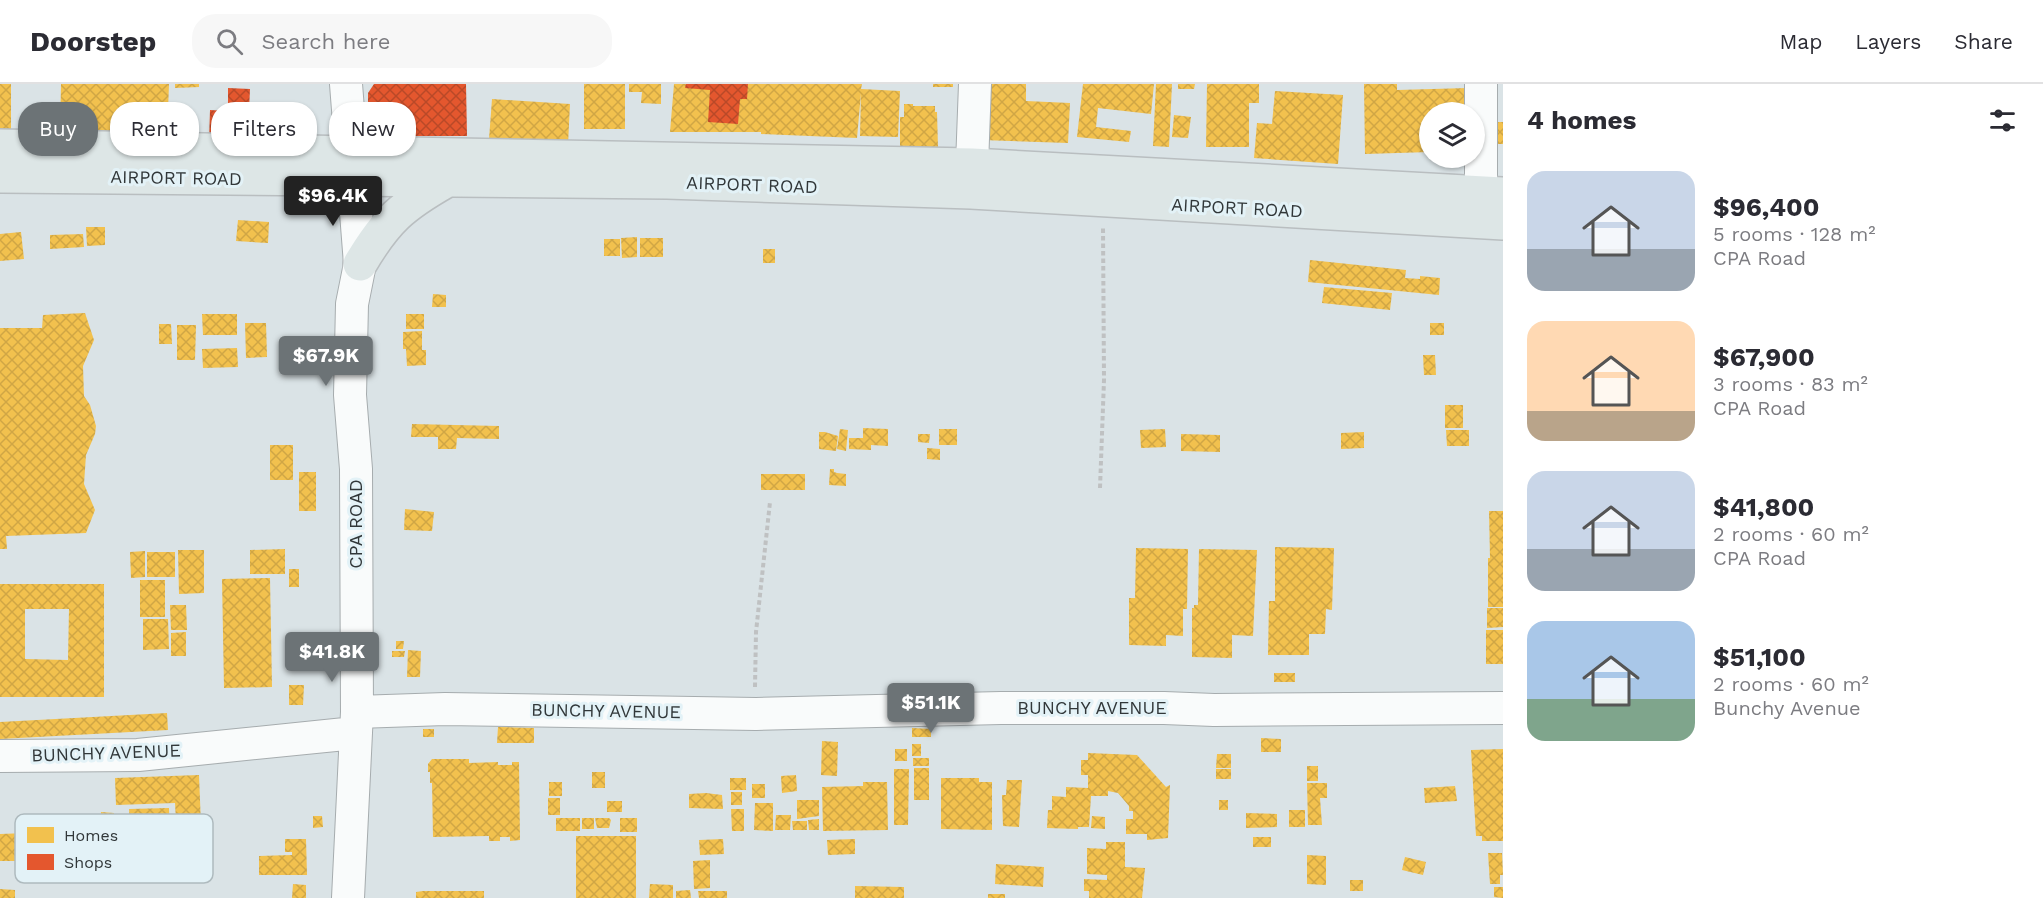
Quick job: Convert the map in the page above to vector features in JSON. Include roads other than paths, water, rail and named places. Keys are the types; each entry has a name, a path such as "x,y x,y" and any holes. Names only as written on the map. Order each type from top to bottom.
{"main road":[{"name":"AIRPORT ROAD","path":"0,146 352,166 446,180 667,182 971,192 1503,223"},
{"name":"AIRPORT ROAD","path":"0,176 352,166 972,165 1492,194"},
{"path":"360,264 391,219 416,198 446,180"}],"street":[{"name":"CPA ROAD","path":"346,84 360,264 352,304 350,395 356,468 356,723 348,898"},
{"path":"972,165 975,84"},
{"path":"1481,84 1492,194"},
{"name":"BUNCHY AVENUE","path":"0,756 138,755 446,709 756,714 1001,708 1214,710 1503,708"}]}
